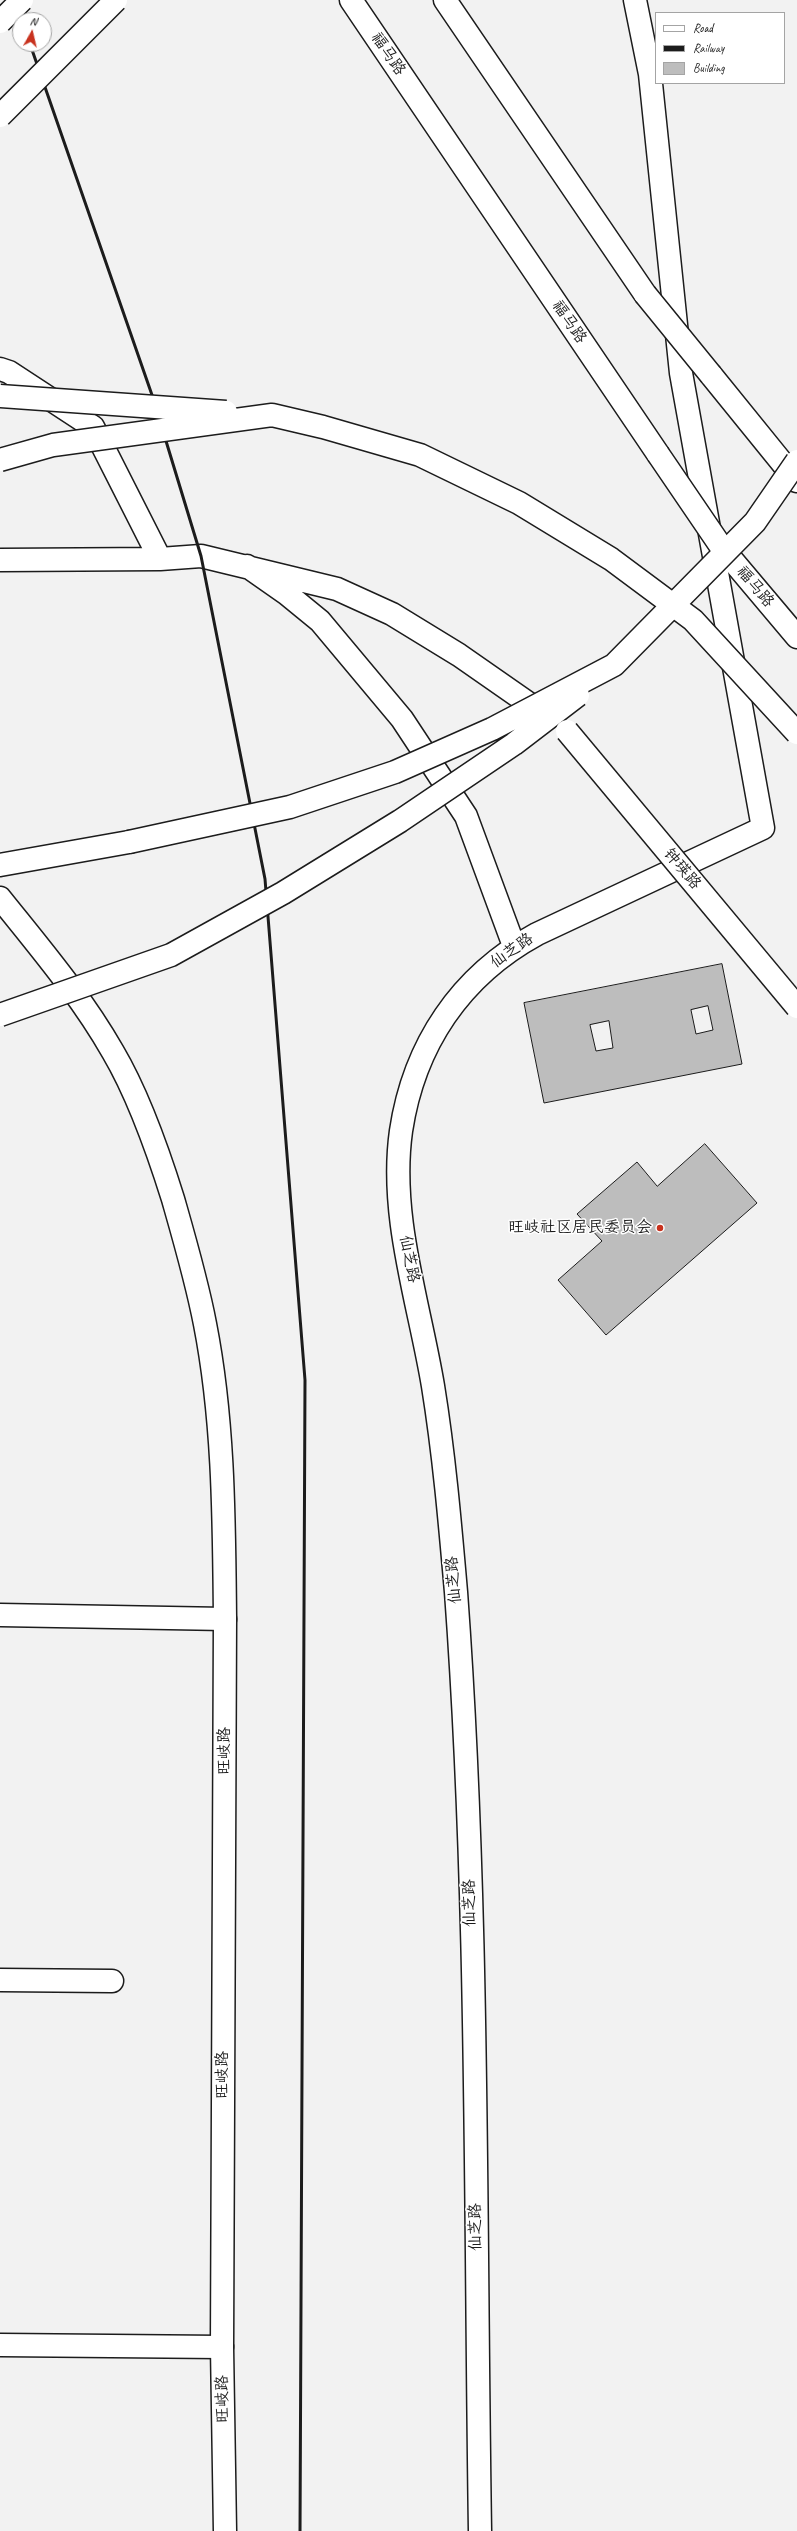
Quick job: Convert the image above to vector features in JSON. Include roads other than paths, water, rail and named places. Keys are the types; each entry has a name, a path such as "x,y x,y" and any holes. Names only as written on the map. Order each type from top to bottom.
{"main road":[{"path":"0,22 22,0"},
{"path":"0,116 116,0"},
{"name":"福马路","path":"351,0 722,548 797,637"},
{"path":"445,0 645,294 797,481"},
{"name":"仙芝路","path":"480,2531 468,1767 447,1488 433,1386 399,1206 398,1169 408,1098 431,1035 449,1008 467,988 514,946 763,828 681,373 650,74 635,0"},
{"path":"0,369 9,372 93,427 160,559"},
{"path":"0,396 272,415 323,427 420,456 519,503 611,559 693,620 797,733"},
{"path":"0,460 53,445 272,415"},
{"path":"0,1015 171,955 283,893 400,822 514,744 574,699 614,665 755,522 797,461"},
{"name":"钟瑛路","path":"0,560 160,559 201,556 337,589 392,614 459,654 567,731 797,1007"},
{"path":"247,566 287,594 320,621 402,718 466,816 514,946"},
{"path":"0,865 129,842 290,807 394,772 485,732 614,665"},
{"name":"旺岐路","path":"0,898 84,1004 114,1054 158,1150 192,1262 206,1325 213,1376 224,1503 225,1619 222,2347 225,2531"},
{"path":"0,1615 225,1619"},
{"path":"0,1980 112,1981"},
{"path":"0,2345 222,2347"}],"railway":[{"path":"15,0 19,12"},
{"path":"33,52 152,395 201,556 265,879 305,1380 300,2531"}],"place":[{"name":"旺岐社区居民委员会","path":"660,1228"}]}
